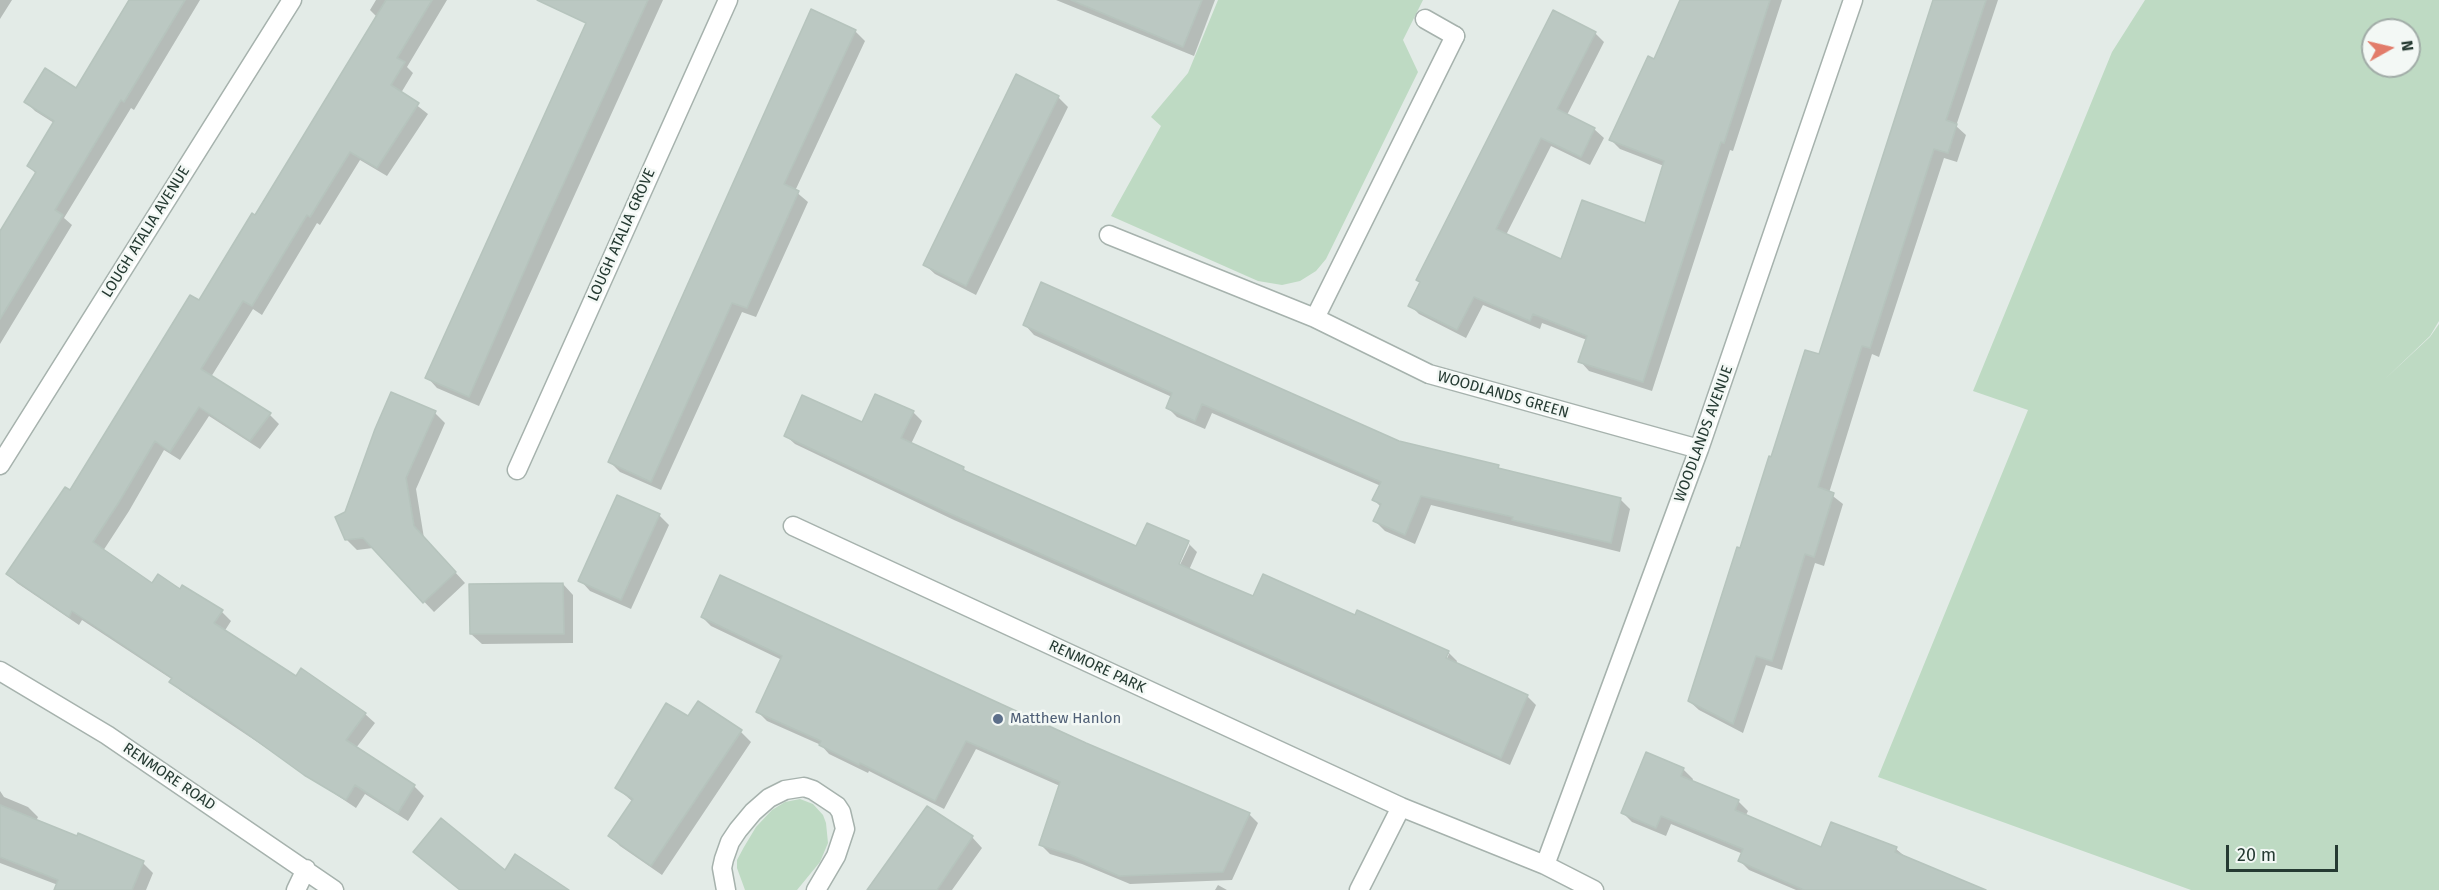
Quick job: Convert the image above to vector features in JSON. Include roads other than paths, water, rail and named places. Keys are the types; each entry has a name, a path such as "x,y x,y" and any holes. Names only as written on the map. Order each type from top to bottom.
{"street":[{"name":"LOUGH ATALIA AVENUE","path":"0,465 292,0"},
{"name":"LOUGH ATALIA GROVE","path":"517,470 728,0"},
{"name":"WOODLANDS AVENUE","path":"1545,865 1699,449 1853,0"},
{"path":"1315,318 1455,36 1425,19"},
{"name":"WOODLANDS GREEN","path":"1109,235 1315,318 1429,374 1699,449"},
{"name":"RENMORE PARK","path":"793,526 1401,807 1545,865 1594,890"},
{"name":"RENMORE ROAD","path":"0,671 107,735 334,890"},
{"path":"726,890 722,868 730,842 738,831 753,812 770,798 785,790 804,787 813,790 837,807 841,812 845,829 836,856 816,890"},
{"path":"1359,890 1401,807"},
{"path":"296,890 306,869"}],"place":[{"name":"Matthew Hanlon","path":"998,719"}]}
